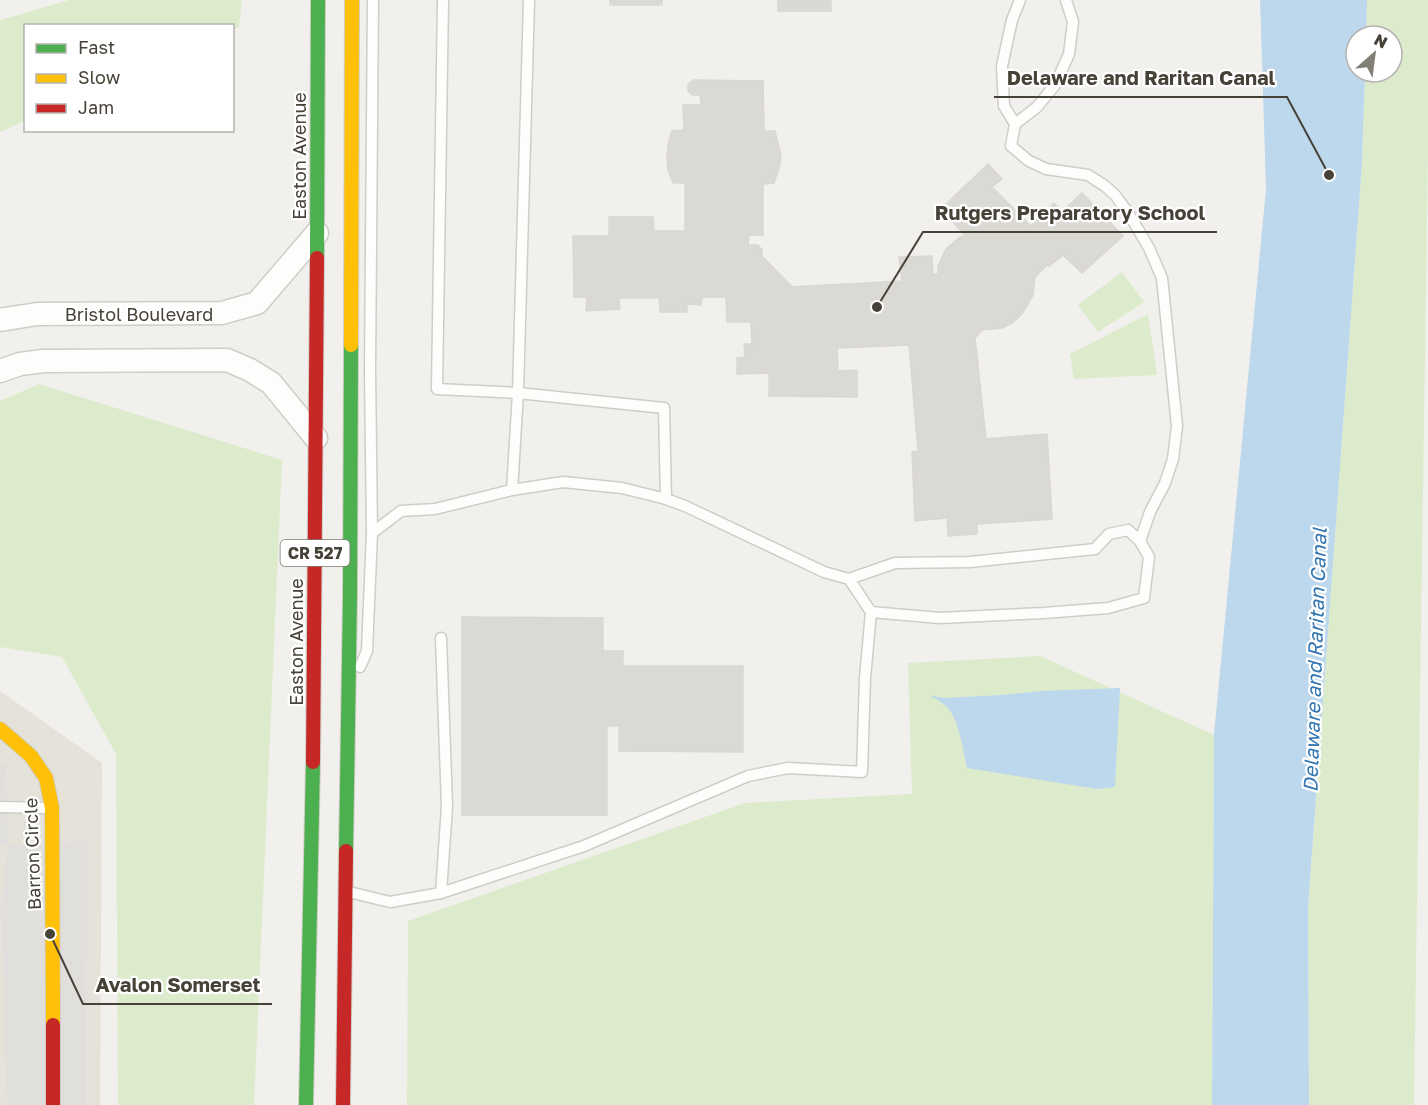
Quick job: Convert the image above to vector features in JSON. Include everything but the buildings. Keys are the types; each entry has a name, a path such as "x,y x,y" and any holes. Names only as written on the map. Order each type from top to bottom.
{"main road":[{"name":"Easton Avenue","path":"306,1105 314,699 318,0"},
{"name":"CR 527","path":"343,1105 350,584 352,0"},
{"name":"Barron Circle","path":"0,729 31,756 46,778 52,808 53,1105"}],"street":[{"name":"Bristol Boulevard","path":"0,320 37,314 222,313 257,303 317,233"},
{"path":"0,371 20,364 43,361 227,360 271,383 316,438"}],"lane":[{"path":"348,695 367,651 372,533 370,370 373,0"},
{"path":"443,0 437,389 518,393 664,408 666,499"},
{"path":"512,490 518,393 529,0"},
{"path":"1020,0 1012,20 1002,66 1004,106 1015,124 1011,146 1029,161 1046,169 1088,175 1115,195 1149,248 1162,278 1177,426 1173,459 1140,541"},
{"path":"1015,124 1037,107 1055,85 1069,54 1073,22 1066,0"},
{"path":"372,533 401,511 435,509 512,490 562,482 622,488 666,499 824,572 849,579 895,563 970,562 1095,549 1109,534 1128,530 1140,541 1149,557 1144,598 1108,609 940,618 871,612"},
{"path":"345,891 390,902 441,893 584,846 747,776 788,768 862,772 865,678 871,612 849,579"},
{"path":"441,638 447,806 441,893"},
{"path":"0,807 52,808"}],"shaded area":[{"path":"0,691 102,763 100,1105 0,1105"},
{"path":"0,764 6,764 8,845 0,845"},
{"path":"87,841 86,1105 7,1105 1,905 8,845"}],"green space":[{"path":"69,0 242,0 239,27 234,30 234,24 24,24 24,121 0,132 0,20"},
{"path":"1367,0 1428,0 1428,152 1414,1105 1309,1105 1308,908 1362,163 1365,84 1404,84 1404,24 1366,24"},
{"path":"1122,272 1144,302 1098,332 1078,305"},
{"path":"1148,314 1157,375 1074,379 1070,354"},
{"path":"39,384 282,460 254,1105 118,1105 116,754 62,657 0,647 0,401"},
{"path":"1040,656 1214,735 1212,1105 407,1105 408,921 745,803 912,794 908,663"}],"water":[{"path":"1260,0 1367,0 1366,24 1344,24 1344,84 1365,84 1362,163 1308,908 1309,1105 1212,1105 1214,735 1266,189"},
{"path":"1120,688 1115,787 1097,789 967,768 954,717 945,705 929,695 944,698"}],"traffic: fast":[{"path":"317,258 318,0"},
{"path":"346,851 351,345"},
{"path":"306,1105 313,762"}],"traffic: slow":[{"path":"351,345 352,0"},
{"path":"0,729 31,756 46,778 52,808 53,1025"}],"traffic: jam":[{"path":"313,762 317,258"},
{"path":"343,1105 346,851"},
{"path":"53,1025 53,1105"}],"place":[{"name":"Delaware and Raritan Canal","path":"1329,175"},
{"name":"Rutgers Preparatory School","path":"877,307"},
{"name":"Avalon Somerset","path":"50,934"}]}
